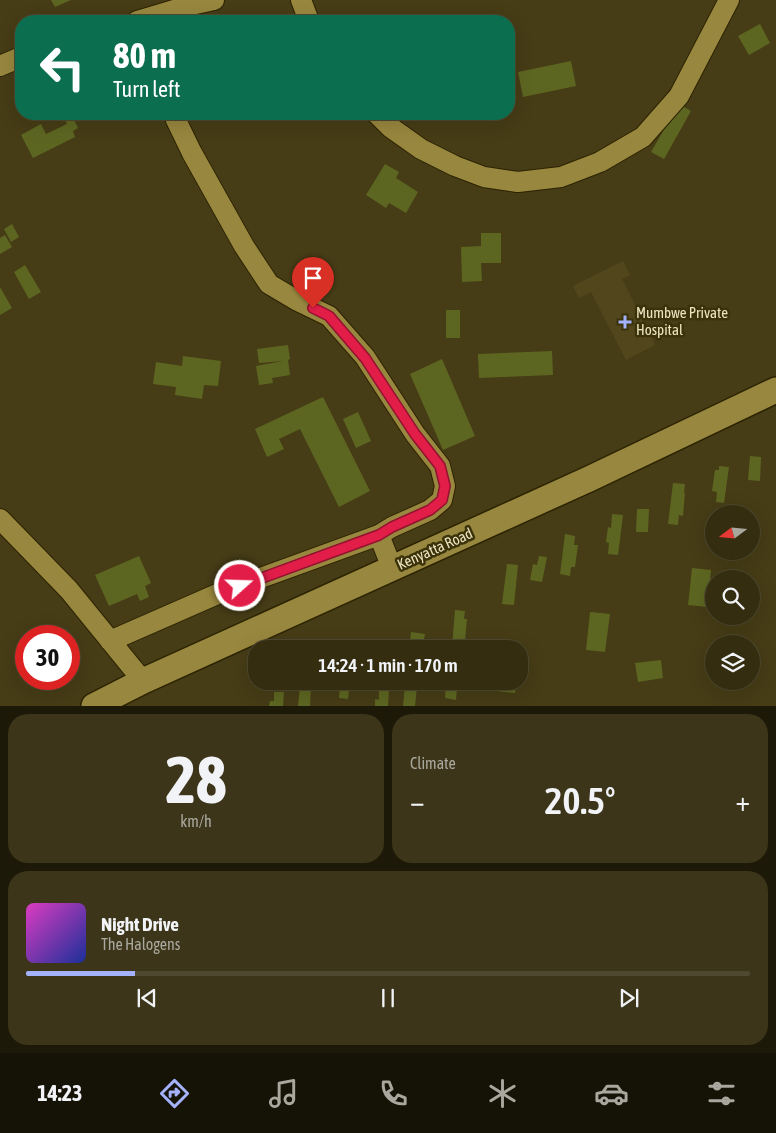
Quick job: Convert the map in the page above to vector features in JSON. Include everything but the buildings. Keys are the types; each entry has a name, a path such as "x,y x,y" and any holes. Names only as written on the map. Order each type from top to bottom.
{"street":[{"path":"175,15 188,13 214,0"},
{"path":"301,0 307,15"},
{"path":"383,120 421,150 484,177 518,182 561,177 600,162 643,137 679,96 729,0"},
{"path":"0,66 15,60"},
{"path":"110,641 222,592 379,535 430,510 442,500 445,486 440,466 415,434 365,358 329,316 296,300 270,284 244,246 192,153 176,120"},
{"name":"Kenyatta Road","path":"94,706 143,681 589,479 776,390"},
{"path":"0,520 69,590 143,681"},
{"path":"379,535 392,568"}],"shaded area":[{"name":"Mumbwe Private Hospital","path":"623,261 630,275 622,279 655,345 626,360 591,292 579,298 573,286"}],"place":[{"name":"Mumbwe Private Hospital","path":"625,322"}],"route":[{"path":"240,586 379,535 430,510 442,500 445,486 440,466 415,434 365,358 329,316 313,308"}]}
